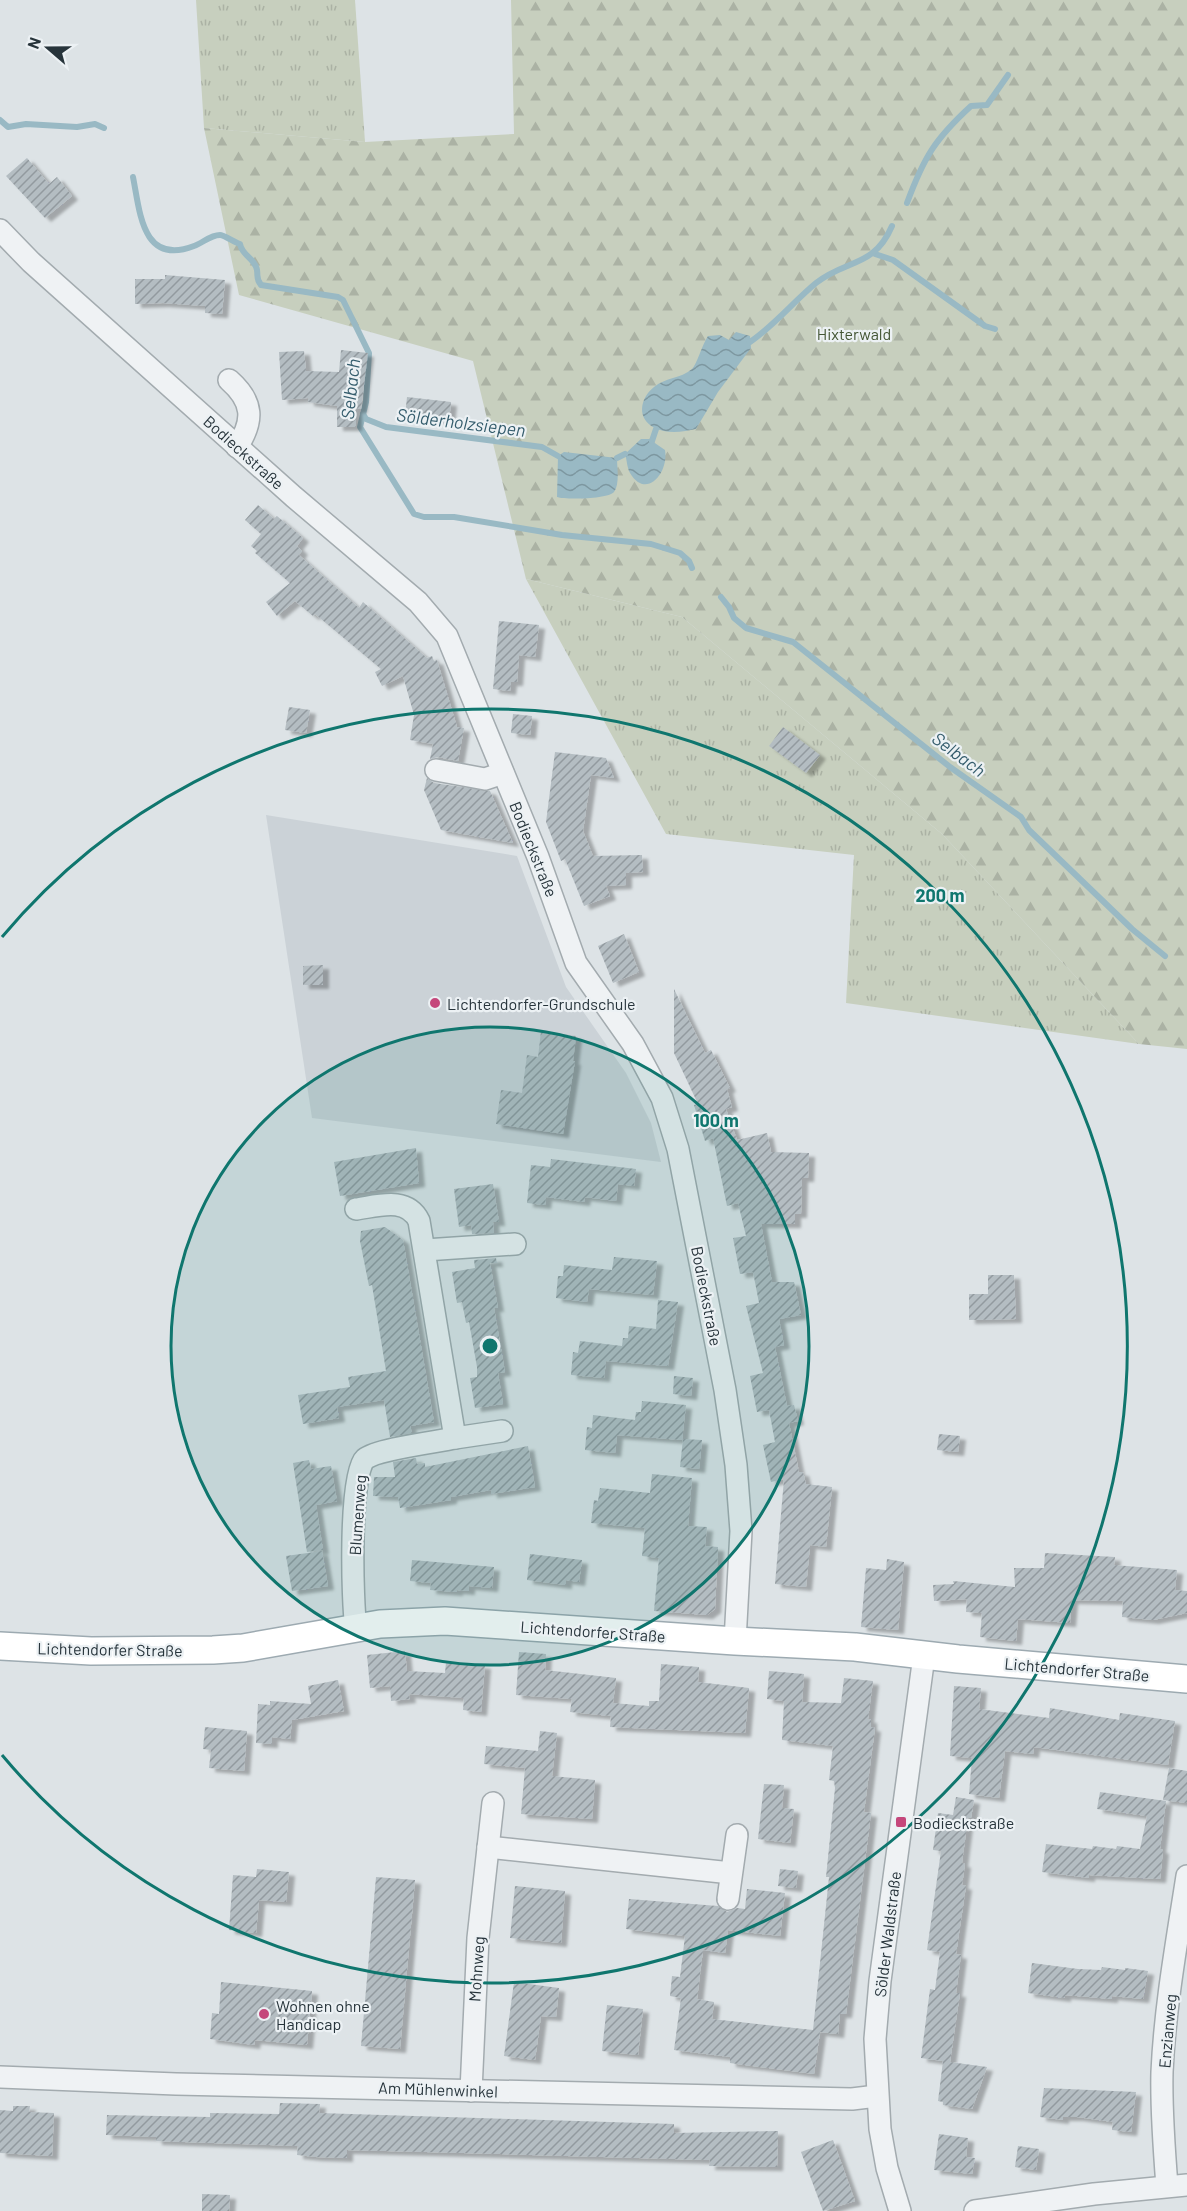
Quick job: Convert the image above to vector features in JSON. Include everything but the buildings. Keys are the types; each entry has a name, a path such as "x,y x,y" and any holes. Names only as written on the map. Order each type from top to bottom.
{"main road":[{"name":"Lichtendorfer Straße","path":"0,1646 91,1650 213,1650 243,1648 356,1628 418,1620 855,1647 924,1656 1187,1679"}],"street":[{"name":"Bodieckstraße","path":"0,230 31,262 237,447 418,602 436,621 459,664 576,963 633,1044 662,1098 678,1149 725,1390 736,1465 741,1531 735,1641"},
{"path":"229,380 239,389 250,415 250,424 237,447"},
{"path":"436,770 485,778 503,773"},
{"path":"356,1209 393,1204 410,1208 419,1221 455,1438"},
{"path":"425,1250 515,1244"},
{"name":"Blumenweg","path":"356,1628 352,1600 353,1554 356,1481 361,1464 365,1459 381,1452 502,1431"},
{"name":"Sölder Waldstraße","path":"900,2211 887,2168 877,2096 875,2039 880,1981 924,1656"},
{"name":"Mohnweg","path":"471,2091 476,1959 492,1803"},
{"path":"728,1899 737,1835"},
{"path":"488,1847 731,1873"},
{"name":"Enzianweg","path":"1177,2185 1162,2124 1162,2072 1168,2002 1187,1876"},
{"name":"Am Mühlenwinkel","path":"0,2077 471,2091 852,2099 877,2096"},
{"path":"975,2211 1177,2185"}],"shaded area":[{"name":"Lichtendorfer-Grundschule","path":"266,815 517,856 566,987 626,1073 651,1123 661,1162 312,1118"}],"green space":[{"path":"196,0 355,0 365,142 204,128"},
{"name":"Hixterwald","path":"511,0 1187,0 1187,1049 1139,1044 942,834 682,617 526,579 473,361 239,295 204,128 365,142 514,134"},
{"path":"526,579 682,617 942,834 1139,1044 846,1003 854,855 666,834"}],"water":[{"path":"736,332 750,336 751,348 718,392 696,429 670,432 659,430 649,424 642,408 649,392 663,381 683,375 692,369 708,336 720,335 729,340"},
{"path":"641,439 649,439 665,450 660,475 649,484 636,481 629,471 625,454"},
{"path":"564,452 617,458 618,480 614,492 577,499 557,497 558,456"}],"waterway":[{"path":"907,203 919,173 939,139 971,106 987,105 1008,75"},
{"name":"Selbach","path":"0,120 8,127 26,124 77,127 95,124 104,128"},
{"name":"Selbach","path":"133,177 138,205 147,232 154,242 164,249 177,250 194,246 213,236 222,235 240,244 256,266 261,285 338,297 343,300 369,353 366,402 360,427 414,514 424,517 454,517 562,535 651,544 680,553 689,561 692,568"},
{"name":"Sölderholzsiepen","path":"750,342 816,283 877,249 892,226"},
{"path":"875,254 893,260 985,326 995,329"},
{"name":"Sölderholzsiepen","path":"363,414 366,419 386,427 542,447 558,456"},
{"name":"Sölderholzsiepen","path":"652,441 656,429"},
{"name":"Sölderholzsiepen","path":"617,458 625,454"},
{"name":"Selbach","path":"721,597 734,618 746,628 793,642 950,767 1021,817 1029,830 1132,929 1165,956"}],"place":[{"name":"Lichtendorfer-Grundschule","path":"435,1003"},
{"name":"Bodieckstraße","path":"901,1822"},
{"name":"Wohnen ohne Handicap","path":"264,2014"}]}
